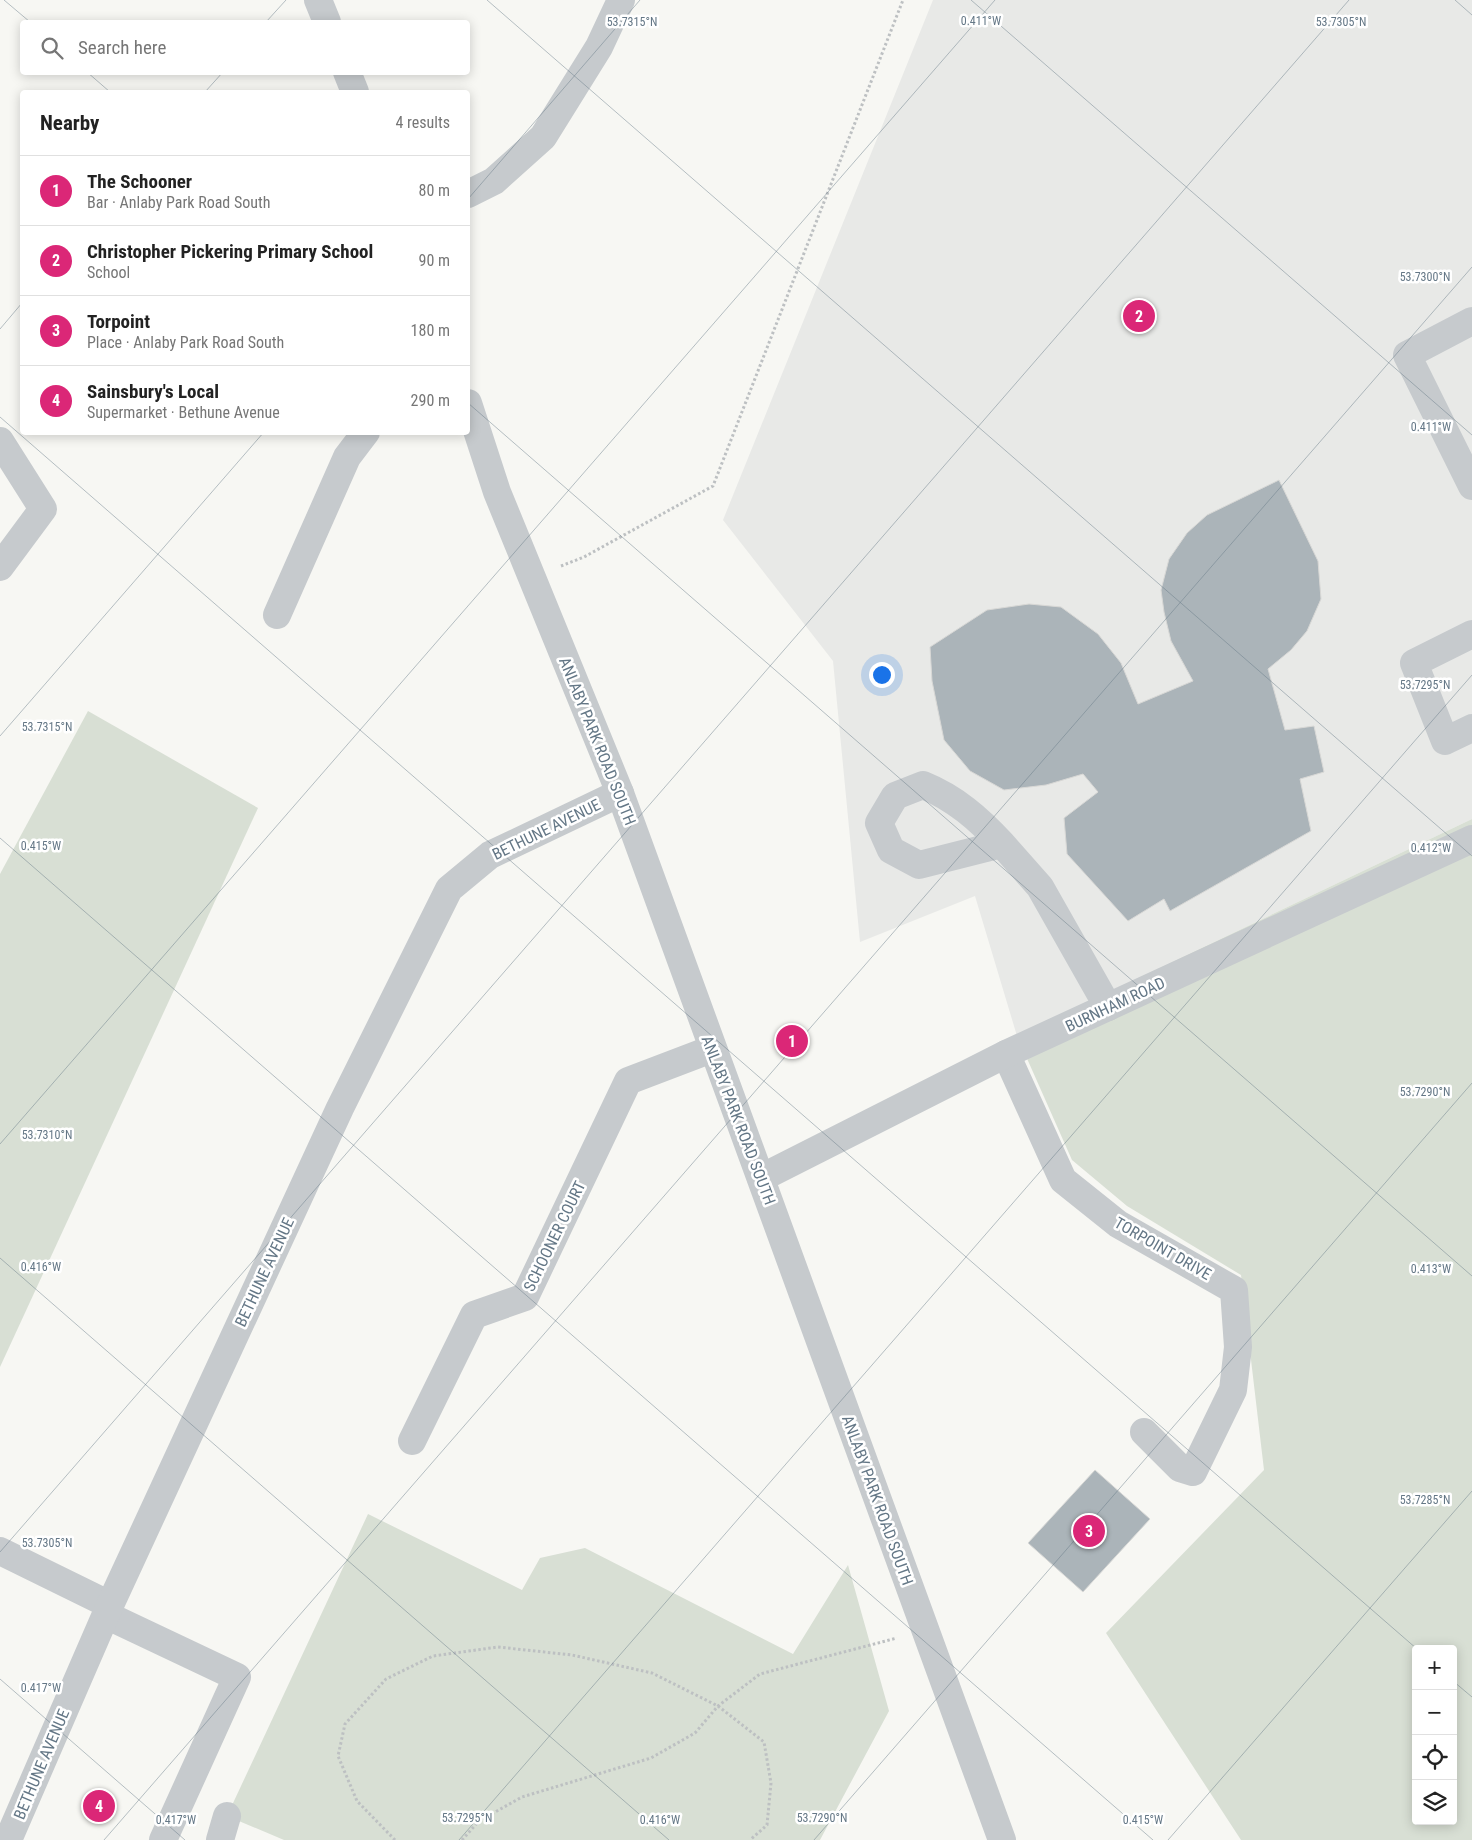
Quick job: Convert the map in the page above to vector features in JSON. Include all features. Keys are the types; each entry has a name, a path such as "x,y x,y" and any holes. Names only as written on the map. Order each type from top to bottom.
{"street":[{"path":"318,0 326,20"},
{"path":"470,193 494,181 543,136 599,47 622,0"},
{"path":"348,75 354,90"},
{"path":"1472,321 1407,354 1472,486"},
{"name":"ANLABY PARK ROAD SOUTH","path":"470,410 497,492 620,794 1002,1840"},
{"path":"277,615 348,457 364,435"},
{"path":"0,441 43,509 0,567"},
{"path":"1472,634 1414,663 1445,741 1472,728"},
{"name":"BETHUNE AVENUE","path":"8,1840 108,1610 340,1108 449,889 490,855 620,794"},
{"name":"BURNHAM ROAD","path":"761,1178 1006,1054 1472,839"},
{"path":"1002,844 1040,887 1108,1007"},
{"name":"SCHOONER COURT","path":"412,1441 474,1315 524,1297 628,1081 712,1048"},
{"name":"TORPOINT DRIVE","path":"1006,1054 1063,1180 1118,1224 1234,1290 1238,1347 1233,1390 1193,1472 1180,1468 1144,1432"},
{"path":"0,1551 237,1677 163,1840"}],"path":[{"path":"532,578 584,557 713,486 903,0"},
{"path":"462,1840 479,1821 522,1797 651,1758 695,1733 718,1706 760,1674 926,1630"},
{"path":"396,1840 357,1801 338,1756 345,1724 386,1679 433,1656 498,1647 572,1655 652,1673 718,1706 764,1742 771,1783 767,1825 750,1840"}],"shaded area":[{"path":"933,0 1472,0 1472,819 1017,1036 975,896 860,942 833,661 723,520"},
{"path":"88,711 258,808 0,1367 0,874"},
{"path":"1472,819 1472,1840 1241,1840 1106,1633 1264,1470 1241,1275 1127,1206 1072,1160 1017,1036"},
{"path":"368,1514 522,1590 540,1558 585,1548 793,1654 848,1565 889,1711 820,1840 284,1840 227,1816"}],"building":[{"path":"1279,480 1318,561 1321,599 1307,631 1291,650 1268,669 1285,730 1314,726 1324,772 1300,779 1311,831 1170,911 1164,899 1128,921 1067,854 1064,818 1098,792 1083,774 1046,785 1004,790 970,771 944,740 932,681 930,647 987,610 1029,604 1061,607 1098,634 1121,663 1138,704 1193,681 1171,641 1164,612 1161,590 1169,559 1187,533 1207,515"},
{"path":"1095,1470 1150,1519 1083,1592 1028,1543"}],"place":[{"name":"Christopher Pickering Primary School","path":"1139,316"},
{"name":"The Schooner","path":"792,1041"},
{"name":"Torpoint","path":"1089,1531"},
{"name":"Sainsbury's Local","path":"99,1806"}]}
